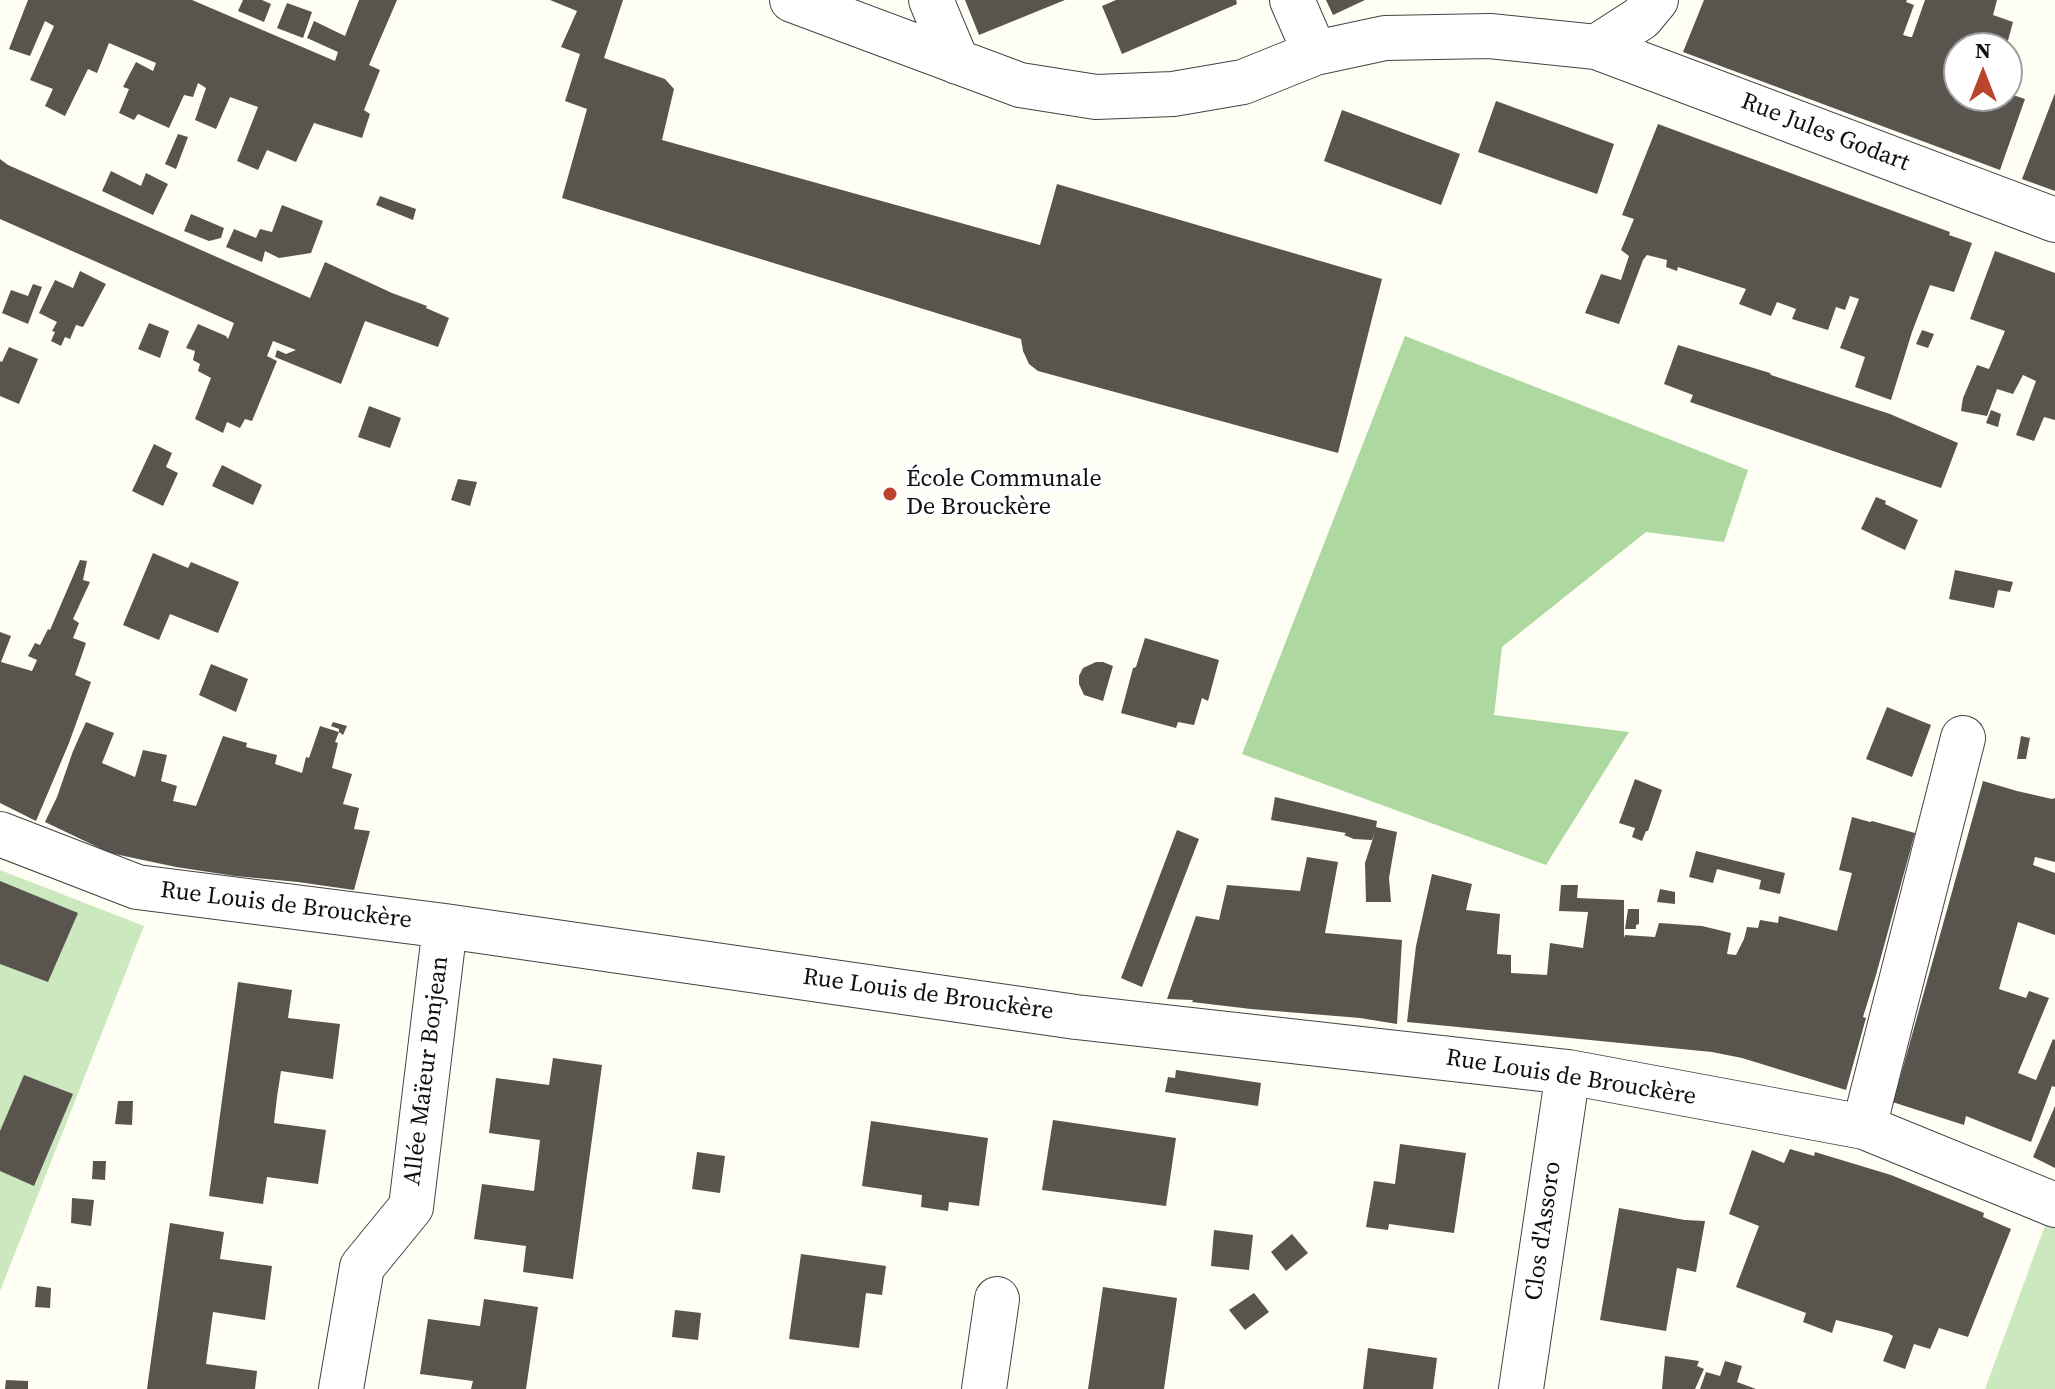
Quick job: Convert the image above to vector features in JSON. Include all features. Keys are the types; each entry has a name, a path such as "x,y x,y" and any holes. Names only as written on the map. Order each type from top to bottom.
{"street":[{"name":"Rue Jules Godart","path":"792,0 1020,85 1096,97 1173,94 1243,82 1315,53 1385,38 1490,36 1596,47 2055,220"},
{"path":"931,0 957,62"},
{"path":"1292,0 1315,53"},
{"path":"1596,47 1641,18 1656,0"},
{"path":"1864,1127 1963,738"},
{"name":"Rue Louis de Brouckère","path":"0,834 137,887 445,926 1076,1017 1568,1072 1864,1127 2055,1205"},
{"name":"Allée Maïeur Bonjean","path":"341,1389 362,1267 411,1207 445,926"},
{"name":"Clos d'Assoro","path":"1521,1389 1568,1072"},
{"path":"984,1389 997,1299"}],"green space":[{"path":"1405,336 1748,470 1724,542 1646,532 1502,647 1494,715 1629,732 1546,865 1242,754"},
{"path":"0,870 144,926 0,1291"},
{"path":"2053,1204 2055,1389 1985,1389"}],"building":[{"path":"28,0 192,0 335,61 338,52 307,38 314,21 345,36 359,0 397,0 369,65 380,70 364,110 370,114 362,138 314,123 296,162 267,150 258,170 237,161 258,107 230,97 216,129 195,120 206,88 198,83 193,97 184,95 169,128 138,114 134,120 119,113 129,89 123,87 136,62 153,71 156,63 109,43 97,73 88,69 65,116 45,106 53,89 30,80 54,26 45,21 30,56 9,49"},
{"path":"243,0 262,0 271,4 264,22 238,11"},
{"path":"550,0 623,0 604,58 665,79 674,89 662,140 1040,245 1057,184 1382,279 1338,453 1038,371 1029,364 1021,339 562,198 587,109 565,101 580,54 561,47 577,11"},
{"path":"965,0 1065,0 979,35"},
{"path":"1116,0 1236,0 1237,4 1122,54 1102,6"},
{"path":"1326,0 1365,0 1333,15"},
{"path":"1704,0 1907,0 1914,5 1903,35 1912,37 1925,0 1997,0 1993,15 2013,22 2010,32 1943,32 1943,112 2020,112 2000,170 1683,52"},
{"path":"287,3 312,12 303,38 277,28"},
{"path":"2055,93 2055,191 2022,179"},
{"path":"1496,101 1614,144 1597,194 1478,152"},
{"path":"1342,110 1460,154 1441,205 1324,161"},
{"path":"1658,124 1950,232 1949,235 1972,243 1954,292 1930,285 1891,400 1855,387 1865,357 1840,348 1859,299 1850,296 1845,310 1836,307 1828,330 1792,319 1796,309 1777,302 1771,316 1739,304 1746,289 1678,267 1677,271 1666,267 1667,260 1647,255 1619,324 1585,313 1601,274 1621,280 1629,256 1621,250 1634,219 1622,215"},
{"path":"178,134 188,137 176,169 165,164"},
{"path":"0,159 310,298 325,262 449,318 438,347 365,321 341,384 275,357 277,350 286,354 296,350 273,341 267,356 277,361 252,421 245,419 240,428 227,422 223,433 195,419 211,378 198,371 200,364 193,360 195,351 186,348 198,324 228,339 234,323 0,219"},
{"path":"111,171 141,186 146,173 168,184 153,215 102,191"},
{"path":"380,196 416,209 413,220 376,205"},
{"path":"282,205 323,221 311,253 279,258 265,251 262,262 226,247 234,229 256,238 260,229 272,232"},
{"path":"191,214 224,228 221,238 209,241 184,231"},
{"path":"1995,251 2055,273 2055,420 2044,417 2034,441 2016,435 2036,381 2023,375 2013,394 1997,389 1987,416 1961,411 1977,365 1989,369 2005,331 1970,319"},
{"path":"80,271 106,284 83,327 76,325 70,339 65,337 61,346 51,341 57,322 39,313 55,280 73,288"},
{"path":"33,284 42,287 28,324 2,313 11,290 28,296"},
{"path":"149,323 169,331 160,358 138,349"},
{"path":"1922,330 1934,334 1928,348 1916,344"},
{"path":"1678,345 1890,414 1958,443 1941,488 1690,402 1693,395 1664,384"},
{"path":"9,347 38,359 19,404 0,396 0,361"},
{"path":"369,406 401,418 390,448 358,437"},
{"path":"1991,410 2001,414 1998,427 1986,423"},
{"path":"154,444 172,453 166,467 178,473 163,506 132,491"},
{"path":"222,465 262,485 253,505 212,486"},
{"path":"458,479 477,482 470,506 451,500"},
{"path":"1876,497 1918,520 1905,550 1861,529"},
{"path":"153,553 188,568 191,562 239,582 218,633 170,614 159,640 123,625"},
{"path":"80,560 87,561 83,580 90,582 73,619 79,623 73,638 86,643 75,675 91,682 36,821 0,803 0,632 11,636 1,662 32,671 37,660 28,656 35,643 40,645 50,630"},
{"path":"1955,570 2013,582 2010,592 1998,590 1994,608 1949,599"},
{"path":"1145,638 1219,660 1208,701 1202,698 1194,725 1178,722 1176,728 1121,713"},
{"path":"1096,662 1113,666 1103,701 1084,695 1079,684 1083,668"},
{"path":"211,664 248,679 236,712 199,695"},
{"path":"1887,707 1931,725 1912,777 1866,759"},
{"path":"86,722 114,733 102,763 135,777 143,750 167,755 161,781 177,786 173,801 196,806 223,736 247,743 246,747 277,755 275,764 302,773 320,726 339,732 332,768 352,774 343,804 359,808 354,829 370,831 354,890 235,876 110,853 45,822"},
{"path":"333,722 347,726 343,735 331,726"},
{"path":"2021,736 2030,738 2026,759 2017,759"},
{"path":"1635,779 1662,790 1642,841 1632,837 1635,828 1619,823"},
{"path":"1983,781 2055,798 2055,862 2035,857 2033,865 2055,873 2055,935 2018,922 1999,989 2026,998 2029,991 2049,998 2018,1073 2036,1080 2055,1040 2055,1087 2052,1086 2031,1142 1966,1116 1964,1125 1880,1098 1886,1071 1900,1078"},
{"path":"1275,797 1377,821 1376,827 1397,832 1389,878 1391,902 1366,902 1365,863 1375,832 1372,840 1354,839 1344,835 1346,833 1271,820"},
{"path":"1852,817 1915,833 1863,1017 1866,1018 1846,1090 1742,1058 1712,1052 1407,1022 1416,946 1432,874 1472,884 1466,910 1500,914 1497,954 1511,955 1511,973 1547,975 1550,943 1583,948 1588,912 1559,911 1561,885 1578,885 1577,898 1624,900 1624,938 1625,935 1655,937 1659,923 1702,926 1731,933 1727,954 1736,955 1747,927 1758,928 1760,920 1778,923 1779,916 1837,931 1852,873 1839,870"},
{"path":"1177,830 1199,839 1142,987 1121,978"},
{"path":"1696,851 1785,873 1780,894 1759,889 1761,880 1717,869 1713,883 1689,877"},
{"path":"1307,857 1338,862 1325,933 1402,940 1397,1024 1167,999 1196,916 1219,920 1227,885 1300,891"},
{"path":"0,881 78,913 48,982 0,964"},
{"path":"1660,889 1675,892 1675,904 1657,902"},
{"path":"1628,909 1639,909 1636,929 1625,929"},
{"path":"238,982 292,990 288,1018 340,1024 333,1079 281,1071 277,1097 274,1123 326,1130 318,1184 267,1177 263,1204 209,1196"},
{"path":"553,1058 602,1065 573,1279 523,1272 526,1246 474,1239 482,1184 534,1191 540,1140 489,1133 496,1078 549,1085"},
{"path":"1176,1070 1261,1083 1258,1106 1165,1092 1168,1077 1175,1078"},
{"path":"24,1075 73,1094 34,1186 0,1171 0,1131"},
{"path":"118,1101 133,1101 132,1125 115,1124"},
{"path":"2055,1106 2055,1168 2033,1157"},
{"path":"1053,1120 1176,1138 1166,1206 1042,1190"},
{"path":"871,1121 988,1138 979,1206 949,1202 948,1211 921,1207 922,1195 862,1186"},
{"path":"1400,1144 1466,1153 1454,1233 1389,1224 1388,1230 1366,1227 1374,1181 1395,1184"},
{"path":"1790,1149 1814,1156 1815,1152 1891,1175 1984,1213 1983,1217 2011,1229 1968,1337 1939,1328 1930,1349 1914,1344 1905,1369 1883,1361 1893,1336 1888,1333 1836,1320 1832,1333 1803,1322 1806,1313 1736,1287 1759,1226 1729,1214 1752,1150 1784,1163"},
{"path":"697,1152 725,1156 720,1193 692,1189"},
{"path":"93,1161 106,1161 105,1180 92,1179"},
{"path":"72,1198 94,1200 91,1226 71,1223"},
{"path":"1619,1208 1705,1221 1696,1272 1677,1268 1666,1331 1600,1320"},
{"path":"170,1223 224,1232 220,1259 272,1266 265,1320 213,1312 206,1364 257,1371 255,1389 147,1389"},
{"path":"1214,1230 1253,1235 1249,1270 1211,1266"},
{"path":"1292,1234 1308,1253 1286,1271 1271,1252"},
{"path":"801,1254 886,1266 882,1295 866,1293 859,1348 789,1339"},
{"path":"37,1286 51,1288 50,1308 35,1307"},
{"path":"1103,1287 1177,1298 1164,1389 1088,1389"},
{"path":"1254,1293 1269,1312 1245,1330 1229,1310"},
{"path":"484,1299 538,1307 526,1389 471,1389 473,1381 420,1374 428,1319 480,1326"},
{"path":"675,1310 701,1313 698,1340 672,1337"},
{"path":"1368,1348 1437,1358 1433,1389 1363,1389"},
{"path":"1665,1356 1699,1361 1697,1366 1704,1369 1695,1389 1662,1389"},
{"path":"1725,1361 1742,1366 1737,1382 1756,1389 1700,1389 1706,1372 1720,1376"},
{"path":"6,1380 28,1381 28,1389 5,1389"}],"place":[{"name":"École Communale De Brouckère","path":"890,494"}]}
